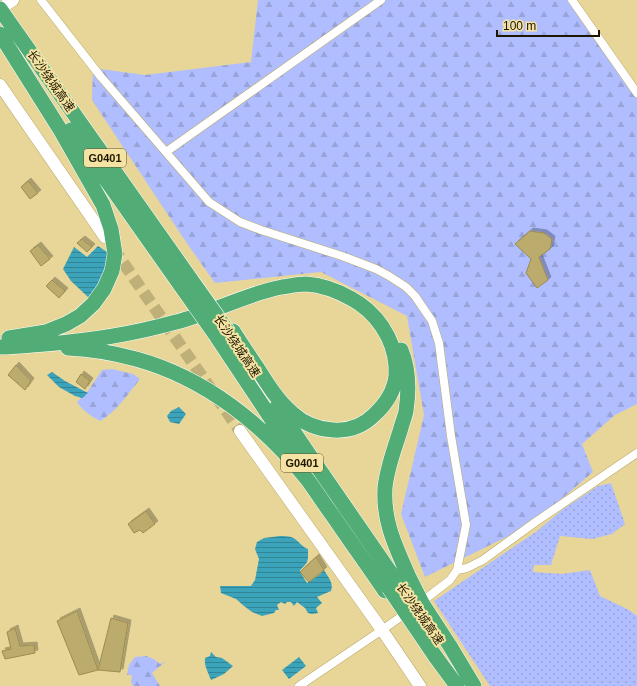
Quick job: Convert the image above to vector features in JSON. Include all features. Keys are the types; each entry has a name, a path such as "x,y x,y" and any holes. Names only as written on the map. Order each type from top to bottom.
{"highway":[{"name":"长沙绕城高速","path":"0,9 6,36 190,282"},
{"name":"长沙绕城高速","path":"6,36 144,213 190,282"},
{"path":"6,36 103,205 111,229 115,254 112,271 104,289 93,304 80,316 66,324 46,332 7,342"},
{"path":"7,342 75,335 141,324 185,313 266,285 286,280 305,279 322,281 343,287 364,300 380,314 393,332 402,352 406,370 408,389 406,412 389,467 385,488 386,513 391,535 395,584"},
{"path":"7,342 63,343 137,331 177,322 269,290 305,284 338,292 369,311 382,325 390,341 395,358 396,376 391,393 384,406 372,418 358,426 343,430 324,429 309,425 292,414 274,395 226,334 190,282"},
{"name":"长沙绕城高速","path":"226,334 312,459 395,584"},
{"path":"7,342 106,352 137,359 200,385 229,404 253,422 279,447 307,479 395,584 440,650 474,686"},
{"path":"395,584 422,603 440,650"},
{"name":"长沙绕城高速","path":"440,650 457,686"},
{"name":"长沙绕城高速","path":"440,650 470,686"}],"street":[{"path":"0,9 13,0"},
{"path":"41,0 102,77 209,202 240,222 376,269 406,287 415,296 432,321 439,343 451,436 466,525 456,570 450,580 441,588 299,686"},
{"path":"166,152 381,0"},
{"path":"572,0 637,93"},
{"path":"0,85 105,237"},
{"path":"240,431 382,630 420,686"},
{"path":"456,570 467,568 483,560 637,453"}],"green space":[{"path":"258,0 573,0 637,93 637,404 615,415 582,444 593,472 531,525 425,577 401,514 424,415 407,316 321,272 215,283 92,100 93,68 145,75 251,62"},
{"path":"112,369 133,374 140,379 116,408 100,421 87,413 77,402 88,391 102,370"},
{"path":"611,483 625,524 612,534 592,539 560,536 551,565 534,565 533,572 562,574 590,570 600,596 629,610 637,616 637,686 490,686 434,601 537,531 562,510 598,486"},
{"path":"146,656 154,659 160,664 166,661 152,673 160,686 133,686 131,682 132,675 127,675 129,665 135,657"}],"shaded area":[{"path":"98,246 107,252 108,265 94,295 88,297 71,281 63,269 74,247 87,257"},
{"path":"52,372 65,381 88,393 82,398 75,396 59,387 47,375"},
{"path":"179,407 186,414 179,424 170,422 167,416 171,411"},
{"path":"288,536 293,538 303,547 308,549 307,561 300,570 307,583 324,570 330,580 332,585 331,591 317,597 322,603 316,608 318,613 308,613 305,608 297,602 294,606 291,602 287,602 285,604 281,602 277,605 279,610 262,616 252,612 236,599 221,593 220,586 251,586 255,580 259,559 255,549 257,542 264,538"},
{"path":"211,652 216,657 222,658 233,666 224,674 211,680 206,669 205,658 210,656"},
{"path":"299,657 306,666 289,679 282,670"}],"building":[{"path":"28,181 38,193 30,199 21,187"},
{"path":"530,231 544,233 552,239 550,249 539,257 548,280 537,288 526,273 531,259 515,244"},
{"path":"82,239 92,247 87,252 77,243"},
{"path":"38,245 50,259 41,266 30,251"},
{"path":"52,280 65,291 59,298 46,286"},
{"path":"16,365 31,381 25,390 8,375"},
{"path":"81,374 90,381 85,389 76,382"},
{"path":"146,511 155,524 143,533 140,530 134,533 128,524"},
{"path":"316,557 324,570 309,582 300,572"},
{"path":"77,611 98,670 79,675 57,621"},
{"path":"111,618 128,623 120,672 98,670"},
{"path":"15,628 20,646 34,645 35,653 5,659 2,651 11,649 7,632"}],"tunnel":[{"path":"113,248 240,431"}]}
